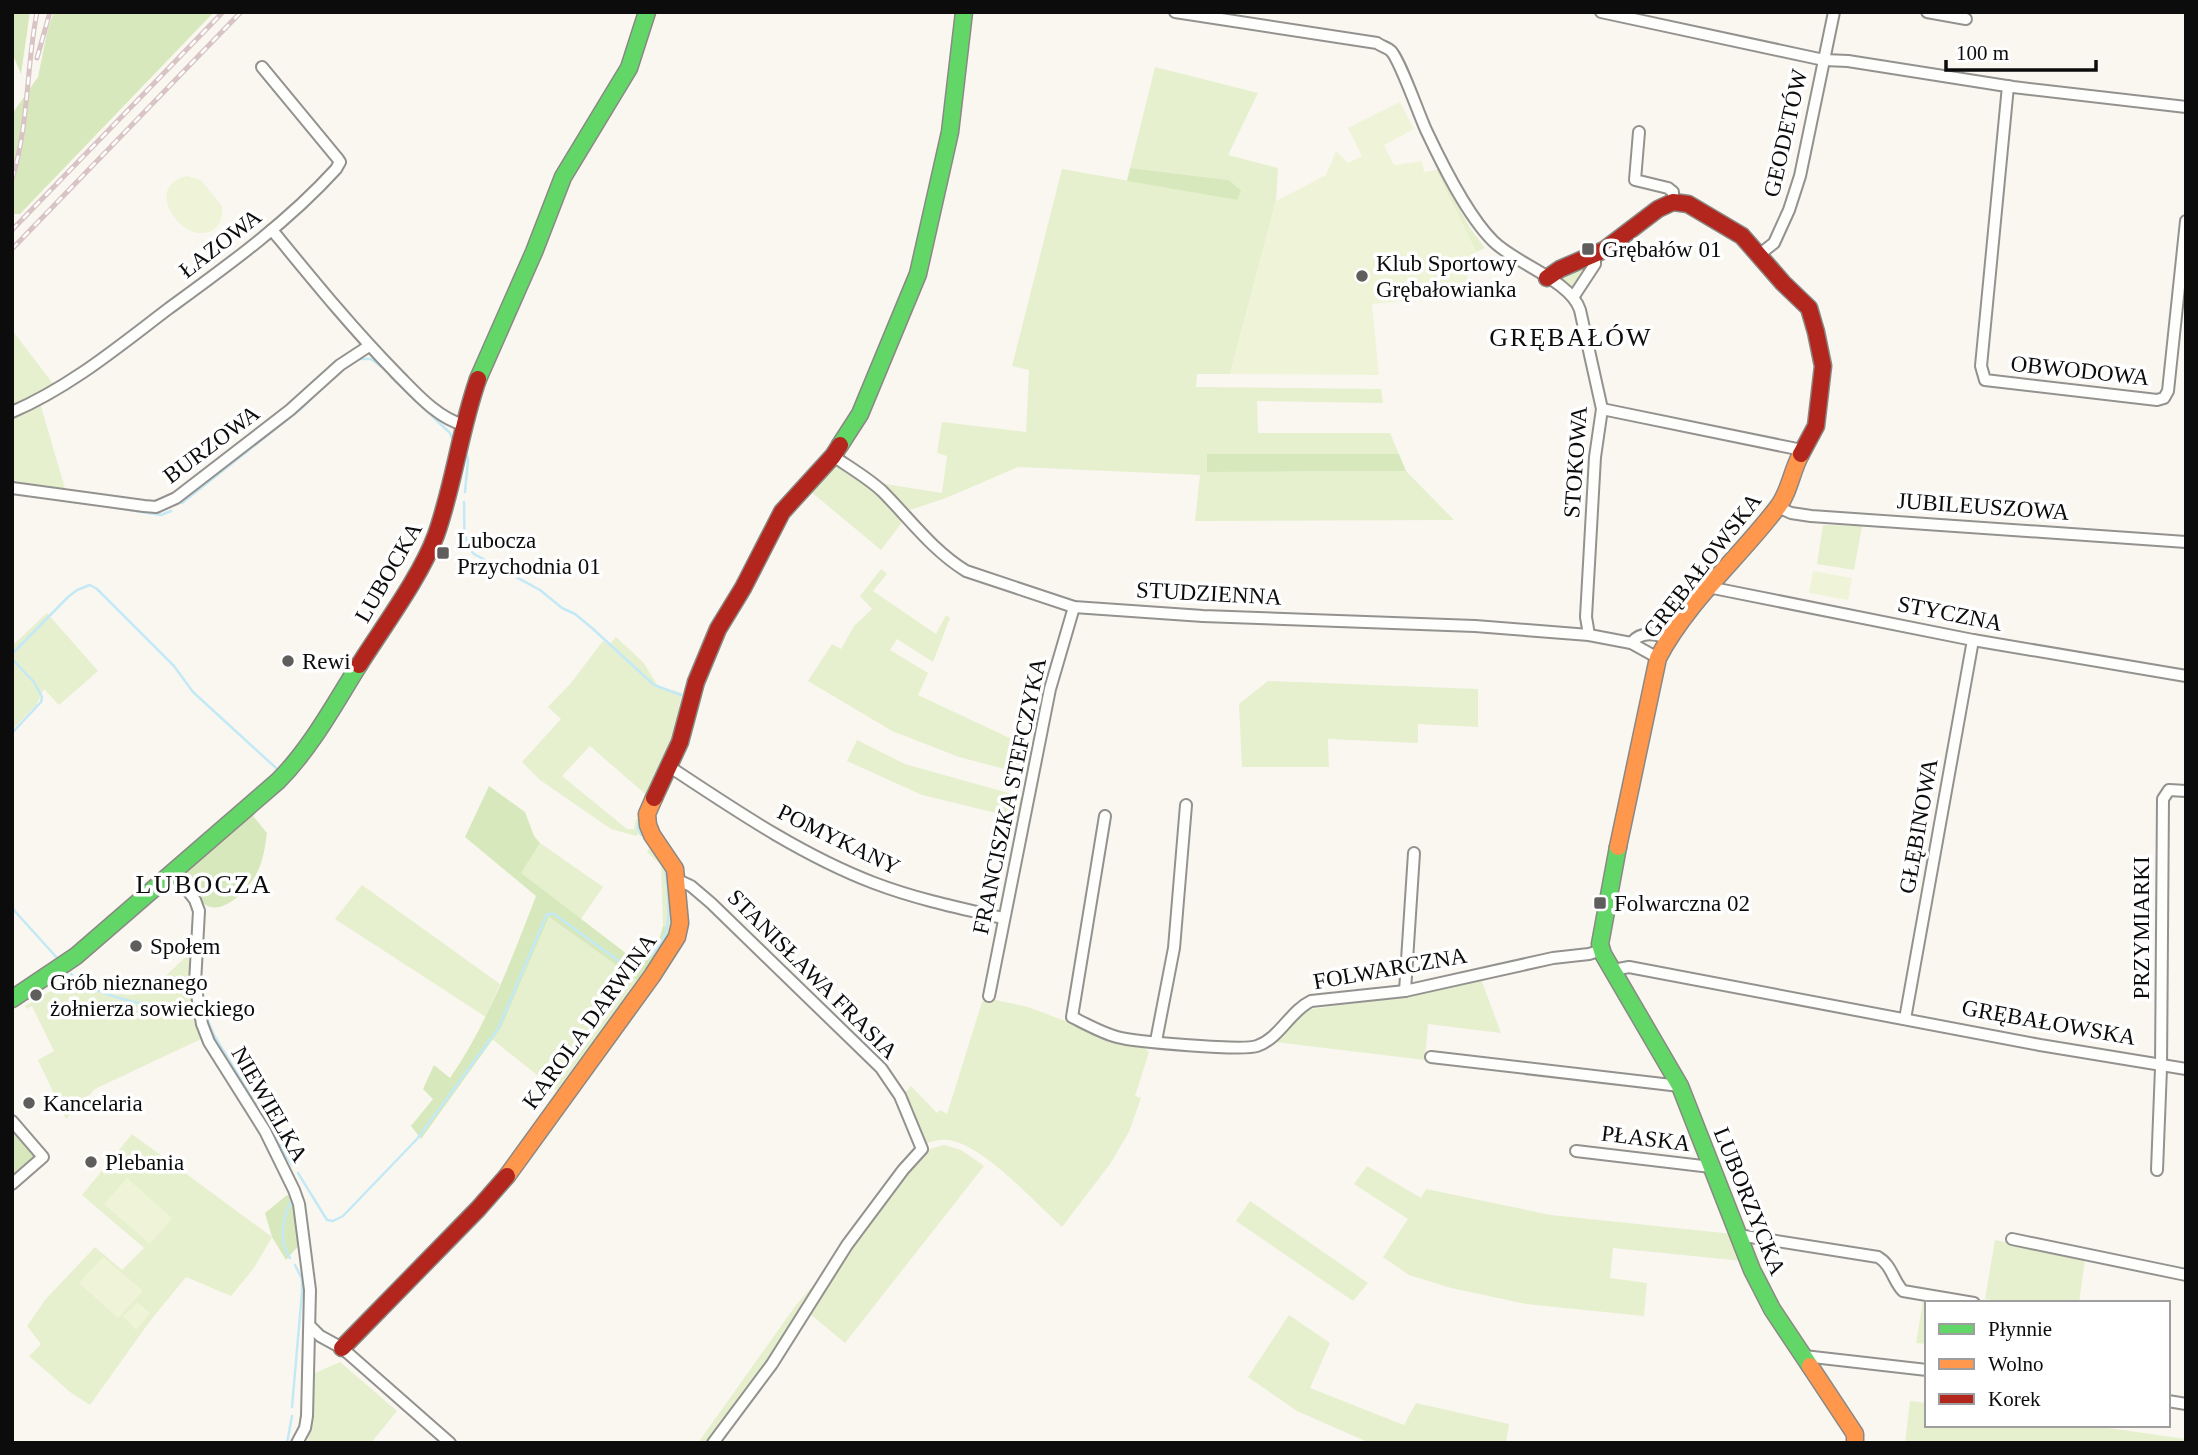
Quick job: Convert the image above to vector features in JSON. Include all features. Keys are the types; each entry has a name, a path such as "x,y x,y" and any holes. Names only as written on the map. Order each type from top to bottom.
{"street":[{"name":"LUBOCKA","path":"12,999 46,980 75,959 172,871 278,781 309,744 431,546 447,503 464,425 477,381 534,253 564,177 629,68 647,12"},
{"name":"KAROLA DARWINA","path":"342,1348 478,1209 509,1173 653,976 677,937 680,923 678,880 675,869 648,825 648,814 680,742 696,682 718,629 782,512 833,456 859,414 918,274 950,132 964,12"},
{"path":"1175,12 1377,43 1392,52 1427,132 1479,225 1495,243 1574,296 1595,264 1595,254"},
{"path":"1601,12 1824,60 2186,107"},
{"name":"GEODETÓW","path":"1760,254 1774,243 1800,176 1834,12"},
{"path":"1927,12 1966,19"},
{"name":"ŁAZOWA","path":"12,412 60,388 91,367 272,230 319,186 340,162 262,67"},
{"name":"OBWODOWA","path":"2008,86 1982,366 1985,380 2157,400 2164,398 2168,391 2186,221"},
{"path":"1547,278 1560,269 1595,254 1658,209 1673,202 1673,192 1668,188 1635,180 1639,132"},
{"name":"GRĘBAŁOWSKA","path":"1602,950 1600,940 1609,887 1658,658 1668,639 1708,587 1779,507 1790,486 1795,465 1815,426 1822,388 1823,366 1809,308 1742,236 1688,204 1673,202"},
{"path":"272,230 369,346 438,412 464,425"},
{"name":"STOKOWA","path":"1574,296 1580,310 1602,409 1594,471 1586,617 1589,635"},
{"name":"BURZOWA","path":"12,488 144,506 164,505 265,430 340,365 369,346"},
{"path":"1602,409 1802,450"},
{"name":"STUDZIENNA","path":"833,456 874,484 923,537 959,566 995,582 1074,607 1475,626 1589,635 1631,643 1658,658"},
{"name":"JUBILEUSZOWA","path":"1779,507 1791,513 1811,516 2186,542"},
{"name":"STYCZNA","path":"1708,587 1973,640 2186,676"},
{"name":"FRANCISZKA STEFCZYKA","path":"989,996 1050,689 1074,607"},
{"name":"STUDZIENNA","path":"1631,643 1637,637 1650,634 1668,639"},
{"name":"GŁĘBINOWA","path":"1905,1019 1973,640"},
{"name":"POMYKANY","path":"670,766 755,822 845,871 911,896 1003,918"},
{"name":"PRZYMIARKI","path":"2157,1170 2161,1065 2163,799 2169,790 2186,791"},
{"path":"1156,1041 1174,948 1186,805"},
{"name":"FOLWARCZNA","path":"1105,816 1072,1017 1113,1036 1253,1047 1268,1040 1299,1009 1311,1001 1405,991 1553,958 1602,950"},
{"path":"1405,991 1414,853"},
{"name":"NIEWIELKA","path":"172,871 195,900 199,911 195,983 201,1020 209,1042 265,1131 294,1190 305,1242 311,1327"},
{"name":"STANISŁAWA FRASIA","path":"678,880 691,886 711,903 881,1068 901,1096 922,1149 847,1245 772,1364 713,1443"},
{"path":"1602,950 1613,970"},
{"name":"GRĘBAŁOWSKA","path":"1613,970 1629,967 2186,1069"},
{"name":"LUBORZYCKA","path":"1613,970 1680,1086 1752,1270 1772,1309 1855,1434 1855,1443"},
{"path":"1431,1057 1680,1086"},
{"path":"12,1121 43,1157 12,1184"},
{"name":"PŁASKA","path":"1576,1151 1711,1167"},
{"path":"1738,1235 1873,1256 1886,1263 1898,1285 1906,1292 1961,1301"},
{"path":"2012,1239 2186,1275"},
{"path":"311,1327 320,1336 342,1348 450,1443"},
{"path":"297,1443 305,1428 307,1416 311,1327"},
{"path":"1804,1356 1925,1370"}],"green space":[{"path":"12,12 30,12 21,74 12,53"},
{"path":"54,12 214,12 20,214 12,214 12,114 38,77"},
{"path":"1155,67 1258,93 1228,155 1278,168 1276,201 1230,374 1197,374 1196,387 1381,389 1383,403 1257,401 1258,433 1390,433 1399,454 1207,454 1207,472 1406,471 1454,520 1195,521 1200,475 1018,467 946,498 907,511 879,483 942,493 947,456 937,453 942,422 1026,432 1029,370 1012,366 1062,169 1237,200 1229,180 1130,168"},
{"name":"Klub Sportowy Grębałowianka","path":"1400,102 1414,129 1384,145 1394,165 1422,161 1424,172 1436,170 1476,252 1467,257 1468,295 1372,304 1379,375 1230,374 1276,201 1326,175 1336,151 1348,163 1362,156 1348,128"},
{"path":"1130,168 1229,180 1241,191 1237,200 1127,181"},
{"path":"1438,169 1470,228 1485,248 1476,252 1436,170"},
{"path":"187,176 201,180 222,206 221,220 213,230 202,233 191,231 172,214 167,202 167,191 173,182"},
{"path":"1589,264 1575,288 1558,279 1559,275"},
{"path":"12,330 54,385 32,400 12,409"},
{"path":"40,403 66,492 12,485 12,417"},
{"path":"1207,454 1399,454 1406,471 1207,472"},
{"path":"842,467 862,478 903,521 881,550 810,491 829,468"},
{"path":"1823,525 1862,526 1854,570 1817,564"},
{"path":"881,569 887,574 873,591 936,634 946,615 950,618 933,662 897,639 890,650 928,673 918,695 1033,749 1027,775 959,757 892,731 808,681 832,644 841,649 854,626 872,609 860,596"},
{"path":"1813,571 1852,578 1848,600 1809,593"},
{"path":"47,613 98,671 59,705 44,689 37,704 12,730 12,646"},
{"path":"616,637 643,662 658,686 682,693 667,766 651,799 590,746 562,776 627,829 634,829 636,819 643,819 644,828 636,836 611,829 540,780 522,762 561,719 548,707 571,683 603,641 609,645"},
{"path":"1268,681 1478,689 1478,727 1418,724 1418,743 1328,739 1329,767 1242,767 1239,704"},
{"path":"857,740 905,764 1022,797 1017,818 922,795 847,761"},
{"path":"489,786 525,812 534,836 540,843 521,873 631,957 659,940 663,926 674,930 641,983 549,917 501,1028 421,1139 411,1126 433,1099 423,1089 434,1065 450,1078 464,1057 498,990 536,896 465,837"},
{"path":"250,812 267,833 258,870 247,888 233,900 226,905 210,907 201,901 186,869"},
{"path":"540,843 603,887 580,920 520,873"},
{"path":"653,844 672,871 674,930 663,926 661,865 647,852"},
{"path":"362,885 500,984 486,1017 335,919"},
{"path":"549,917 641,983 562,1095 492,1039 501,1028"},
{"path":"190,953 192,1001 201,1039 95,1089 66,1119 38,1060 54,1051 32,1006 27,1009 25,1006 73,978 83,986 99,990 137,994 157,983"},
{"path":"1481,979 1501,1033 1428,1024 1425,1060 1275,1042 1305,1010 1408,996"},
{"path":"991,999 1028,1007 1121,1042 1144,1047 1149,1052 1135,1096 1141,1098 1129,1132 1110,1164 1062,1227 981,1154 950,1140 926,1143 906,1100 905,1093 911,1086 937,1113 940,1110 947,1114 982,1002"},
{"path":"12,1126 35,1157 12,1182"},
{"path":"132,1134 272,1237 254,1268 231,1296 186,1277 150,1321 90,1405 70,1392 29,1356 41,1344 27,1326 45,1300 95,1247 122,1270 144,1248 82,1195"},
{"path":"944,1145 961,1150 984,1166 845,1343 809,1313 859,1234 919,1159 930,1149"},
{"path":"1367,1166 1421,1198 1426,1189 1551,1215 1733,1234 1743,1261 1613,1248 1610,1278 1647,1283 1644,1316 1526,1304 1451,1288 1409,1275 1383,1257 1408,1219 1354,1184"},
{"path":"127,1178 172,1218 150,1244 104,1204"},
{"path":"287,1195 293,1199 300,1244 286,1260 272,1237 265,1213"},
{"path":"1250,1201 1368,1283 1353,1301 1236,1221"},
{"path":"1995,1240 2085,1259 2079,1301 1985,1299"},
{"path":"103,1257 143,1291 118,1318 79,1283"},
{"path":"837,1258 789,1335 708,1443 698,1443 796,1305"},
{"path":"1923,1301 1925,1301 1925,1344 1916,1343"},
{"path":"138,1303 150,1313 136,1330 123,1316"},
{"path":"1289,1315 1330,1343 1310,1388 1404,1425 1416,1403 1509,1424 1506,1443 1370,1443 1297,1411 1248,1377"},
{"path":"340,1362 397,1411 371,1443 308,1443 315,1373"},
{"path":"1910,1401 1925,1403 1925,1427 2101,1427 2186,1439 2186,1443 1905,1443"}],"waterway":[{"path":"359,359 371,359 383,368"},
{"path":"391,377 450,433 453,440"},
{"path":"182,503 316,394"},
{"path":"465,449 468,460 465,492"},
{"path":"50,498 75,502"},
{"path":"464,502 465,536 474,554 540,590 592,628 654,685 681,695"},
{"path":"117,508 161,515 171,511"},
{"path":"12,654 68,597 90,585 174,666 193,692 276,768"},
{"path":"12,659 34,682 42,697 41,702 12,733"},
{"path":"640,815 638,828 641,835"},
{"path":"298,1173 327,1220 333,1221 343,1216 417,1139 498,1029 547,914 554,914 627,967 635,965 645,960 663,939 669,905 665,868"},
{"path":"12,908 58,959"},
{"path":"71,974 80,982 110,995 195,1013"},
{"path":"205,1014 214,1035 292,1165"},
{"path":"290,1258 284,1244 283,1230 291,1201"},
{"path":"292,1407 302,1292 302,1279 295,1265"},
{"path":"287,1443 292,1416"}],"railway":[{"path":"12,179 22,138 37,12"},
{"path":"37,58 50,12"},
{"path":"12,230 223,12"},
{"path":"12,249 241,12"}],"traffic: fast":[{"path":"478,379 534,252 563,177 629,68 647,12"},
{"path":"840,445 860,414 918,274 950,132 964,12"},
{"path":"12,999 76,956 278,781 312,740 359,665"},
{"path":"1618,847 1600,944 1603,954 1680,1086 1752,1270 1772,1309 1810,1366"}],"traffic: slow":[{"path":"1618,847 1658,658 1684,618 1781,502 1801,454"},
{"path":"507,1176 652,976 677,937 680,923 675,869 648,825 647,814 654,798"},
{"path":"1810,1366 1855,1434 1855,1443"}],"traffic: jam":[{"path":"1547,278 1560,269 1604,250 1658,209 1673,202 1688,204 1742,236 1809,308 1816,332 1823,366 1816,426 1801,454"},
{"path":"359,665 411,584 436,535 478,379"},
{"path":"654,798 680,742 696,682 718,629 743,588 782,512 840,445"},
{"path":"342,1348 507,1176"}],"place":[{"name":"Grębałów 01","path":"1588,249"},
{"name":"Klub Sportowy Grębałowianka","path":"1362,276"},
{"name":"Lubocza Przychodnia 01","path":"443,553"},
{"name":"Rewi","path":"288,661"},
{"name":"Folwarczna 02","path":"1600,903"},
{"name":"Społem","path":"136,946"},
{"name":"Grób nieznanego żołnierza sowieckiego","path":"36,995"},
{"name":"Kancelaria","path":"29,1103"},
{"name":"Plebania","path":"91,1162"}],"district":[{"name":"GRĘBAŁÓW","path":"1571,337"},
{"name":"LUBOCZA","path":"204,884"}]}
